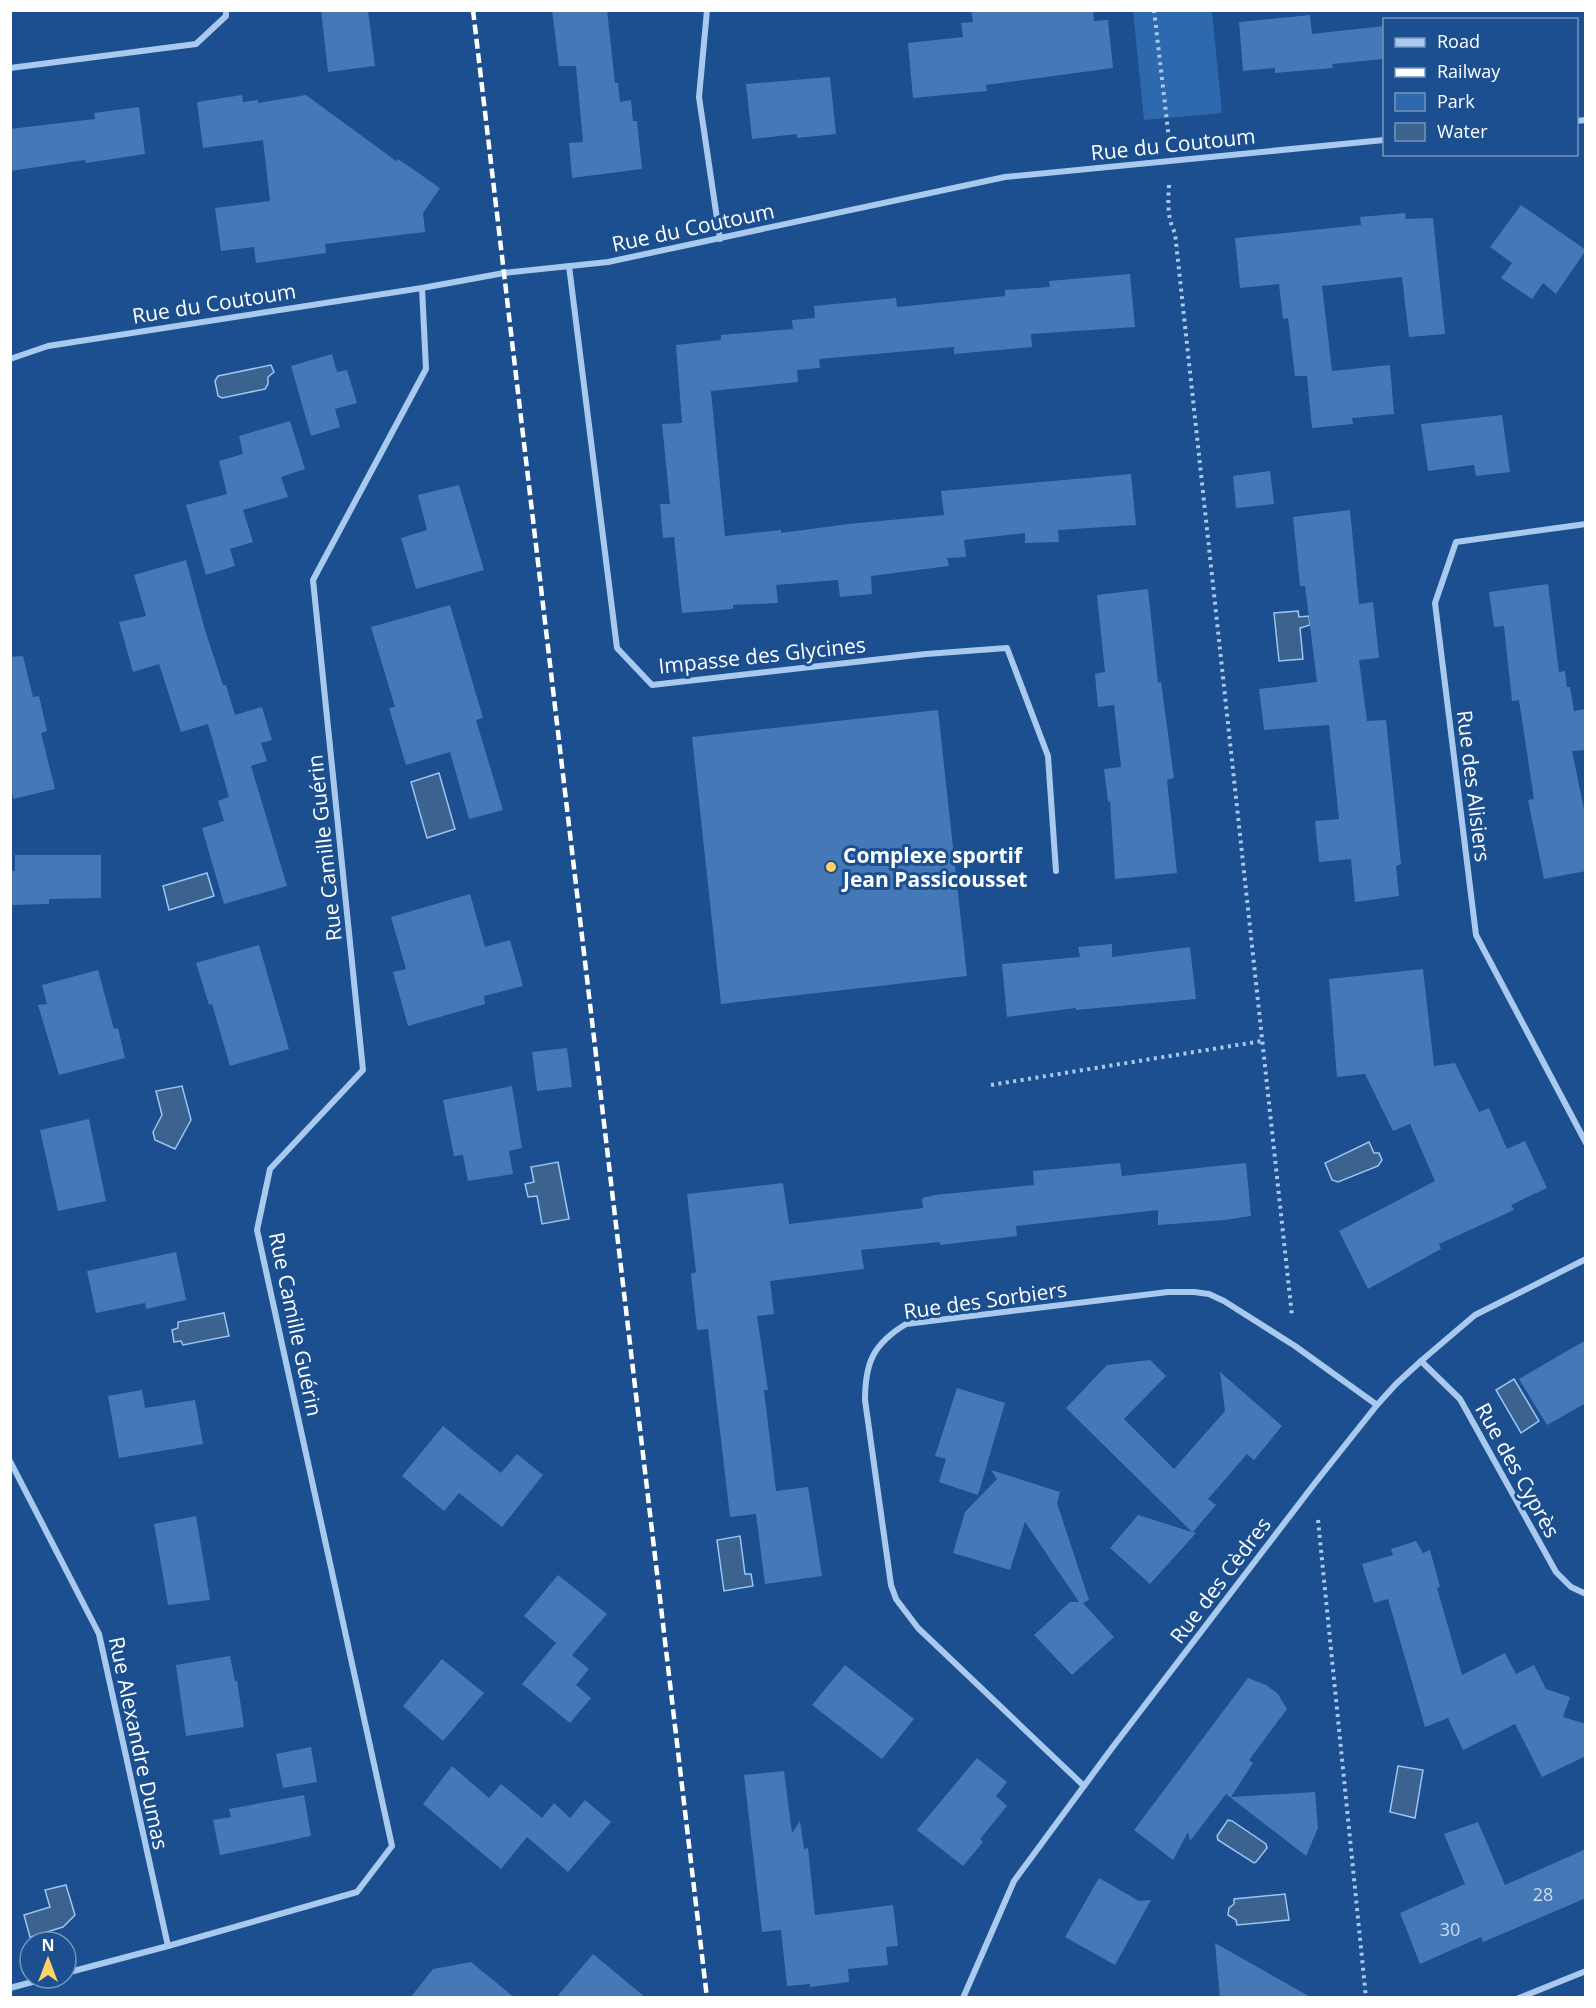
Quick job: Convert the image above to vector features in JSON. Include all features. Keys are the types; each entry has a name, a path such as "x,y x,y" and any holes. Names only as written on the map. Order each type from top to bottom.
{"street":[{"path":"10,68 196,44 226,16 226,10"},
{"path":"707,10 699,97 720,239"},
{"name":"Rue du Coutoum","path":"10,359 48,346 422,288 504,273 608,262 1005,177 1383,140"},
{"name":"Impasse des Glycines","path":"569,266 616,648 652,685 927,654 1007,648 1048,756 1056,871"},
{"name":"Rue Camille Guérin","path":"168,1946 357,1892 392,1846 257,1230 270,1169 363,1070 313,580 426,369 422,288"},
{"name":"Rue des Alisiers","path":"1586,524 1456,542 1435,603 1476,935 1586,1143"},
{"name":"Rue des Cèdres","path":"963,1998 1014,1881 1315,1483 1377,1405 1421,1361 1475,1315 1586,1259"},
{"name":"Rue des Sorbiers","path":"1084,1786 918,1628 896,1599 887,1565 865,1400 865,1379 876,1348 890,1334 906,1324 1168,1292 1194,1292 1209,1294 1224,1301 1295,1346 1377,1405"},
{"name":"Rue des Cyprès","path":"1421,1361 1460,1398 1556,1572 1571,1587 1586,1594"},
{"name":"Rue Alexandre Dumas","path":"10,1461 99,1634 168,1946"},
{"path":"78,1970 168,1946"},
{"path":"1519,1998 1586,1971"}],"path":[{"path":"1154,10 1172,161 1168,202 1170,223 1175,233 1295,1346"},
{"path":"991,1085 1262,1041"},
{"path":"1315,1483 1366,1998"}],"green space":[{"path":"1133,11 1212,11 1222,113 1144,120"}],"water":[{"path":"271,365 274,372 268,377 265,389 222,398 218,396 215,381 218,376"},
{"path":"1298,611 1299,617 1309,616 1310,625 1300,628 1303,659 1279,661 1274,613"},
{"path":"439,773 455,829 427,838 411,782"},
{"path":"207,873 214,896 169,910 163,886"},
{"path":"182,1086 191,1120 175,1149 155,1140 153,1132 162,1115 156,1091"},
{"path":"1369,1142 1374,1153 1379,1153 1382,1160 1378,1166 1338,1182 1332,1180 1325,1163"},
{"path":"558,1162 569,1219 542,1224 537,1196 528,1197 525,1184 534,1182 531,1167"},
{"path":"224,1313 229,1336 183,1345 181,1341 174,1342 172,1330 178,1328 178,1322"},
{"path":"1514,1379 1539,1421 1521,1433 1496,1390"},
{"path":"740,1536 745,1574 751,1574 753,1586 724,1591 717,1540"},
{"path":"1398,1766 1423,1770 1415,1818 1390,1812"},
{"path":"1228,1820 1266,1844 1267,1848 1256,1862 1254,1863 1218,1840 1217,1836"},
{"path":"66,1885 75,1915 63,1927 53,1930 28,1930 24,1915 50,1907 45,1890"},
{"path":"1285,1894 1289,1920 1237,1925 1236,1920 1228,1915 1234,1899"}],"building":[{"path":"321,10 368,10 375,66 328,72"},
{"path":"552,10 607,10 615,83 618,83 620,102 631,100 633,121 637,121 642,169 572,178 569,143 583,142 576,66 559,66"},
{"path":"971,10 1093,10 1094,21 1108,20 1113,68 986,85 987,91 913,98 908,43 963,37 961,23 973,22"},
{"path":"1310,15 1312,34 1383,26 1383,59 1332,64 1333,68 1275,73 1275,68 1243,71 1239,22"},
{"path":"830,77 836,134 797,138 797,134 752,139 746,84"},
{"path":"242,95 243,102 258,100 258,103 306,95 396,161 398,159 440,188 423,213 425,232 325,244 326,253 256,263 254,247 221,251 215,208 270,201 263,140 203,148 197,102"},
{"path":"139,107 145,154 10,171 10,129 95,119 94,113"},
{"path":"1521,205 1586,250 1556,294 1543,283 1532,299 1501,278 1512,263 1490,247"},
{"path":"1405,213 1406,219 1433,218 1445,334 1409,337 1402,277 1322,286 1332,371 1390,365 1394,414 1352,418 1353,424 1312,428 1307,376 1295,376 1288,318 1283,319 1279,284 1240,288 1235,238 1361,225 1360,217"},
{"path":"1130,274 1135,327 1031,334 1032,347 954,354 954,347 819,359 820,368 797,370 798,382 711,391 725,536 781,530 781,533 944,515 941,491 1131,474 1136,525 1058,530 1059,542 1025,543 1025,533 964,540 966,557 947,558 949,566 871,576 872,594 840,597 838,580 776,585 778,603 733,605 733,609 682,613 674,537 663,538 660,504 670,504 662,424 682,423 676,345 721,340 721,335 793,329 792,320 815,318 814,306 896,298 897,307 1005,296 1005,290 1050,287 1049,281"},
{"path":"332,354 337,372 347,370 357,403 335,409 340,427 311,436 291,366"},
{"path":"1502,415 1510,472 1476,476 1474,465 1428,471 1421,424"},
{"path":"290,421 305,469 281,477 288,497 243,510 253,542 230,549 235,566 206,575 186,505 227,494 219,461 243,454 239,436"},
{"path":"1270,471 1274,504 1236,508 1233,476"},
{"path":"459,485 484,570 416,589 401,538 427,530 418,495"},
{"path":"1350,510 1359,604 1373,602 1379,658 1359,660 1367,721 1386,720 1401,864 1396,866 1399,896 1355,902 1351,859 1319,862 1315,821 1339,819 1329,725 1264,730 1259,689 1317,682 1305,586 1300,586 1293,517"},
{"path":"186,560 205,630 235,715 262,707 272,740 261,743 267,761 251,766 287,886 224,904 202,828 224,821 218,801 229,797 208,724 181,732 159,664 133,672 119,622 146,616 134,575"},
{"path":"1548,584 1559,672 1565,671 1574,711 1586,709 1586,750 1572,751 1586,819 1586,871 1544,879 1528,800 1534,799 1519,700 1512,701 1504,626 1494,627 1489,592"},
{"path":"1148,589 1158,683 1161,682 1174,778 1167,780 1177,873 1115,879 1110,801 1108,802 1104,769 1121,767 1114,705 1098,707 1095,674 1105,672 1097,595"},
{"path":"450,605 483,718 476,720 503,810 469,819 450,752 406,765 389,708 395,707 371,627"},
{"path":"23,656 33,697 39,696 47,731 41,733 55,789 13,799 13,795 10,795 10,657"},
{"name":"Complexe sportif Jean Passicousset","path":"938,710 967,976 721,1004 692,737"},
{"path":"15,855 101,855 101,898 49,899 49,904 10,905 10,871 15,871"},
{"path":"470,894 485,947 510,940 523,986 484,996 485,1004 408,1026 393,972 406,969 391,917"},
{"path":"1112,944 1112,957 1190,947 1196,999 1076,1010 1076,1008 1007,1017 1002,964 1080,957 1078,947"},
{"path":"259,945 289,1049 230,1066 212,1004 209,1005 196,963"},
{"path":"1423,969 1434,1066 1455,1063 1479,1112 1489,1108 1507,1149 1525,1141 1547,1188 1511,1205 1514,1210 1439,1244 1441,1249 1368,1289 1339,1231 1435,1181 1410,1124 1393,1131 1365,1074 1337,1077 1329,979"},
{"path":"98,970 114,1029 118,1028 125,1058 59,1075 38,1005 47,1004 42,985"},
{"path":"567,1048 572,1087 537,1091 532,1052"},
{"path":"512,1086 522,1148 509,1151 513,1174 468,1181 463,1155 454,1156 443,1100"},
{"path":"89,1119 106,1201 58,1211 40,1130"},
{"path":"1120,1163 1122,1176 1246,1163 1251,1216 1158,1225 1158,1210 1016,1226 1017,1236 940,1245 940,1242 861,1250 864,1269 770,1281 774,1314 757,1316 768,1390 764,1390 776,1491 808,1487 822,1576 765,1584 756,1514 730,1517 708,1329 697,1330 691,1274 696,1272 687,1194 783,1183 789,1224 923,1208 922,1198 935,1195 1034,1185 1033,1171"},
{"path":"176,1252 186,1300 146,1309 145,1303 96,1313 87,1271"},
{"path":"1586,1340 1586,1403 1547,1425 1519,1379"},
{"path":"1150,1360 1166,1376 1124,1419 1174,1469 1225,1411 1220,1372 1282,1426 1254,1460 1247,1454 1208,1499 1216,1505 1193,1532 1196,1533 1150,1584 1110,1548 1138,1515 1192,1532 1066,1408 1107,1365"},
{"path":"957,1388 1005,1403 978,1495 939,1482 946,1459 935,1456"},
{"path":"142,1390 145,1408 195,1400 203,1444 119,1458 108,1396"},
{"path":"443,1426 501,1473 517,1454 543,1475 502,1527 459,1493 444,1511 402,1476"},
{"path":"991,1470 1060,1492 1057,1503 1089,1600 1083,1603 1114,1637 1072,1675 1034,1635 1070,1602 1079,1602 1025,1522 1010,1570 953,1553 965,1512 997,1479"},
{"path":"196,1516 210,1600 168,1605 154,1524"},
{"path":"1416,1541 1423,1553 1430,1550 1440,1587 1437,1588 1462,1675 1505,1653 1516,1674 1534,1665 1546,1689 1570,1697 1563,1717 1586,1724 1586,1756 1542,1777 1515,1724 1463,1750 1448,1718 1425,1727 1388,1599 1374,1603 1362,1564 1393,1555 1391,1549"},
{"path":"558,1575 607,1614 572,1655 589,1669 576,1685 591,1698 570,1723 522,1684 556,1643 524,1616"},
{"path":"230,1656 235,1682 237,1680 244,1727 186,1736 176,1665"},
{"path":"442,1659 484,1693 443,1741 403,1706"},
{"path":"845,1665 914,1719 882,1759 812,1705"},
{"path":"1248,1678 1266,1685 1278,1694 1287,1709 1249,1760 1253,1763 1231,1797 1315,1792 1318,1828 1306,1856 1226,1794 1190,1841 1188,1832 1173,1860 1134,1830"},
{"path":"311,1747 317,1782 283,1788 276,1754"},
{"path":"977,1758 1007,1782 996,1796 1007,1806 980,1839 983,1842 963,1866 917,1830"},
{"path":"452,1766 489,1798 501,1784 542,1818 554,1803 570,1818 585,1800 611,1822 568,1872 527,1837 501,1869 423,1804"},
{"path":"784,1771 792,1833 800,1821 804,1849 808,1848 815,1915 893,1905 898,1946 886,1947 888,1965 848,1969 849,1982 810,1987 810,1984 787,1986 781,1930 762,1932 744,1775"},
{"path":"304,1795 311,1836 220,1855 213,1820 231,1817 229,1809"},
{"path":"1478,1822 1505,1885 1586,1849 1586,1898 1483,1942 1481,1937 1420,1964 1400,1913 1465,1884 1444,1834"},
{"path":"1099,1878 1139,1901 1151,1900 1115,1965 1065,1937"},
{"path":"1215,1943 1312,1998 1220,1998"},
{"path":"593,1954 646,1998 556,1998"},
{"path":"471,1962 515,1998 410,1998 433,1969"}],"railway":[{"path":"473,10 707,1998"}],"place":[{"name":"Complexe sportif Jean Passicousset","path":"831,867"}]}
